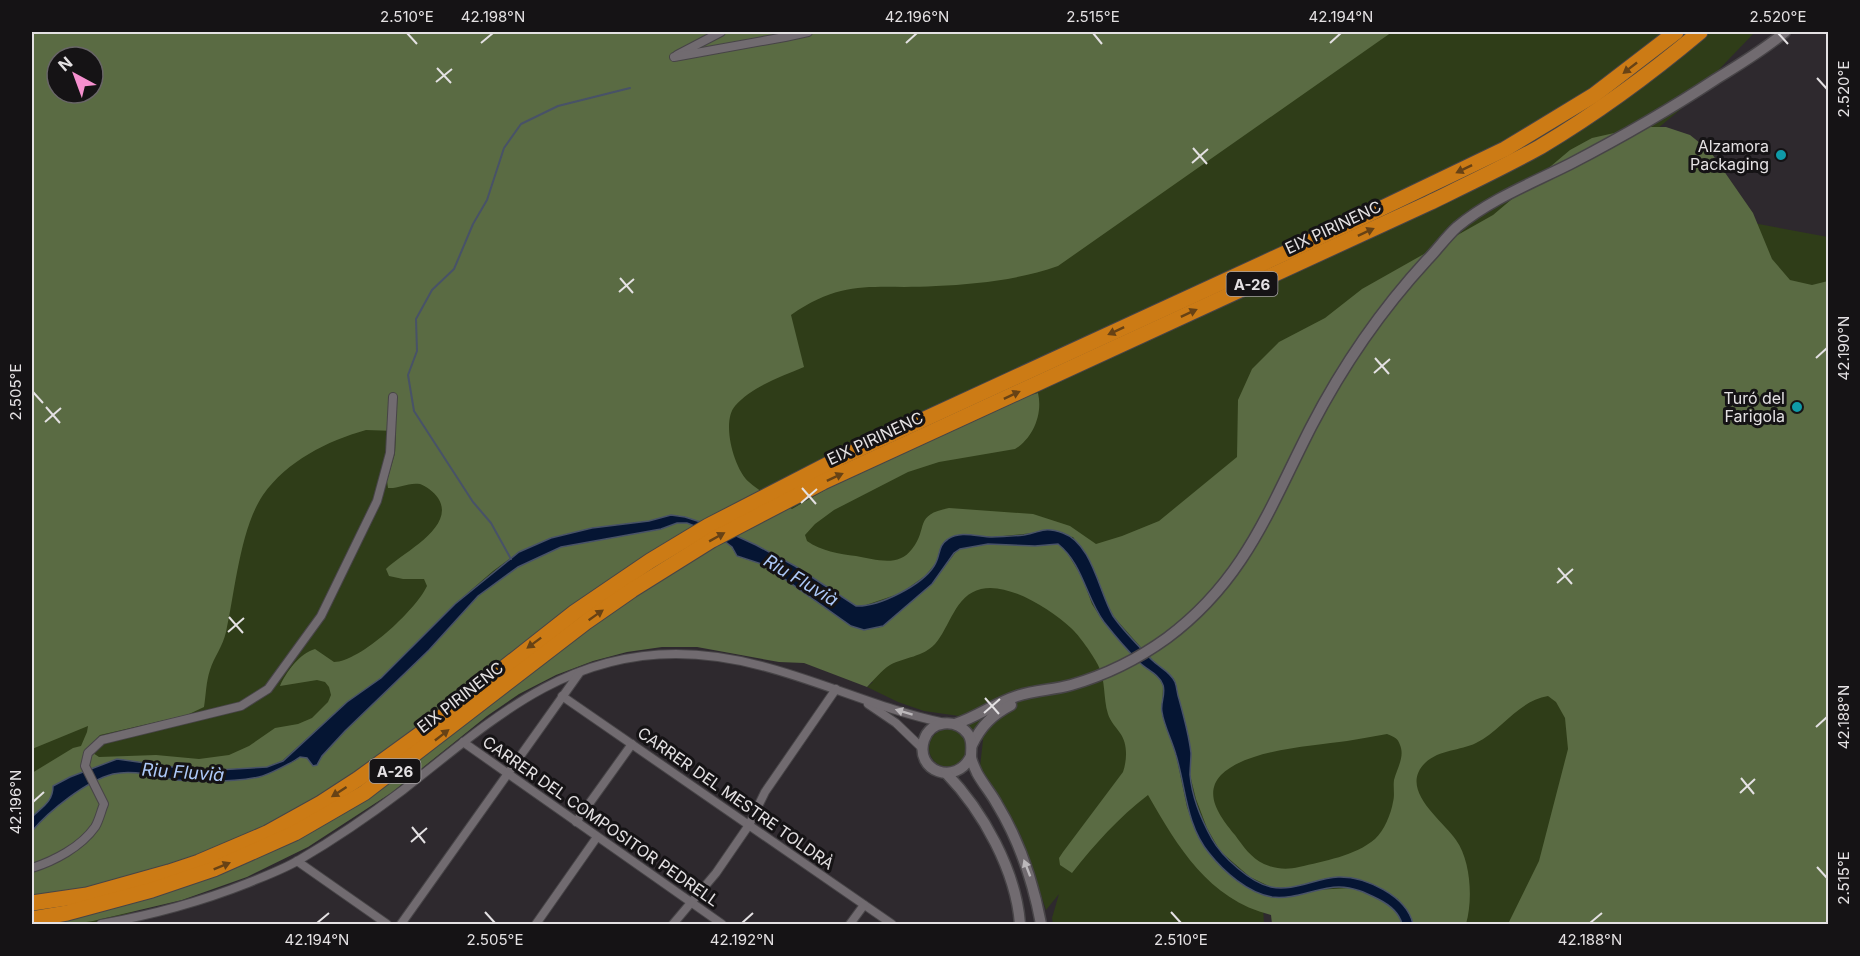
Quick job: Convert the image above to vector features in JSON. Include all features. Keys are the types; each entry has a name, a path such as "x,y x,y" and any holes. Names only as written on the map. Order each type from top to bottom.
{"highway":[{"name":"EIX PIRINENC","path":"86,901 199,862 267,833 321,803 387,759 575,612 650,561 764,495 1505,149 1594,95 1676,32"},
{"name":"EIX PIRINENC","path":"86,901 152,890 214,869 295,833 328,815 395,771 586,622 712,540 823,482 1418,208 1489,173 1539,147 1624,93 1700,32"},
{"path":"32,903 86,901"},
{"path":"32,919 67,913 86,901"}],"street":[{"path":"721,32 674,57 808,32"},
{"path":"1041,924 1034,885 1015,837 978,774 971,756 972,745 983,724 1012,705 1046,691 1080,682 1119,667 1180,628 1210,600 1242,559 1266,521 1331,390 1372,327 1403,286 1456,228 1482,208 1584,157 1672,108 1770,45 1785,32"},
{"path":"32,868 52,862 95,827 104,804 85,766 88,753 102,740 241,706 268,689 321,616 377,501 390,453 393,397"},
{"path":"101,924 145,916 210,898 297,861 366,817 463,742 531,694 565,677 629,658 696,654 763,664 863,700 950,724 967,732 972,745"},
{"path":"401,924 580,672"},
{"path":"673,924 716,873 749,825 765,792 836,689"},
{"path":"971,756 964,767 952,773 934,770 923,755 925,736 939,724 950,724 1009,699 1032,692 1046,691"},
{"name":"CARRER DEL MESTRE TOLDRÀ","path":"562,696 892,924"},
{"path":"863,700 896,723 922,748"},
{"name":"CARRER DEL COMPOSITOR PEDRELL","path":"463,742 722,924"},
{"path":"576,822 632,744"},
{"path":"946,773 961,789 994,841 1009,878 1020,924"},
{"path":"536,924 597,837"},
{"path":"297,861 387,924"},
{"path":"850,924 864,905"}],"green space":[{"path":"32,32 1755,32 1681,109 1657,129 1737,220 1828,237 1828,924 1406,924 1263,907 1264,924 1053,924 1052,918 1059,894 1046,910 1021,836 980,767 983,740 959,716 924,711 898,702 867,687 873,682 727,632 590,651 207,885 121,916 88,924 32,924"},
{"path":"32,32 1392,32 1058,266 1028,275 982,282 845,290 828,295 791,315 804,367 767,383 742,399 731,413 729,434 734,456 749,482 792,509 842,480 1038,393 1039,409 1035,425 1027,439 1015,449 939,462 908,472 834,510 815,524 805,535 807,541 824,550 878,560 900,559 906,555 917,541 923,523 930,514 949,508 1033,514 1070,526 1096,544 1159,521 1237,457 1238,400 1252,369 1279,342 1325,318 1362,289 1493,215 1570,150 1592,138 1641,127 1666,127 1690,135 1710,151 1753,213 1772,259 1790,280 1812,285 1828,281 1828,924 1508,924 1539,861 1568,749 1565,718 1556,702 1548,696 1528,704 1476,743 1431,758 1418,773 1417,784 1420,794 1456,840 1465,859 1470,892 1466,924 1413,924 1398,899 1370,884 1273,888 1250,877 1220,851 1207,828 1190,775 1189,739 1174,679 1153,661 1114,617 1088,559 1073,537 1033,533 993,537 958,535 925,576 901,593 863,606 856,606 844,600 795,566 756,545 719,528 675,515 649,521 592,528 551,538 519,552 493,571 455,604 381,678 347,702 282,761 267,767 201,771 117,759 70,777 53,787 49,801 32,817 32,773 73,748 81,746 88,726 32,749","holes":["366,430 396,431 395,453 387,481 388,488 420,484 438,498 442,509 440,519 434,529 386,569 389,576 424,579 427,586 400,621 358,654 345,660 334,662 315,649 304,654 290,669 280,686 317,680 325,682 331,695 328,702 312,718 298,724 275,728 249,746 229,755 199,759 156,755 99,757 87,749 100,735 187,715 204,707 209,675 225,637 239,561 249,525 263,495 296,462 323,446","1387,734 1395,738 1401,749 1401,758 1394,780 1394,799 1389,817 1381,832 1375,839 1358,850 1295,868 1272,867 1259,861 1248,851 1225,822 1216,806 1213,791 1221,775 1232,766 1247,759 1281,750"]},
{"path":"677,523 687,523 715,534 732,547 740,557 765,565 793,583 877,628 883,626 932,584 960,549 988,544 1035,546 1059,544 1082,577 1092,604 1103,621 1140,663 1159,678 1163,686 1162,714 1176,755 1187,807 1206,849 1259,893 1350,888 1381,900 1394,910 1402,924 1272,924 1271,915 1229,897 1212,884 1183,852 1148,795 1107,832 1072,873 1060,865 1059,858 1063,852 1123,772 1126,747 1123,737 1108,714 1101,671 1078,635 1052,613 1029,599 992,588 972,592 954,612 935,644 919,654 890,665 867,687 804,663 779,662 697,647 662,647 627,652 593,661 556,675 519,694 487,716 391,793 308,847 247,877 182,900 93,921 73,924 32,924 32,832 58,806 91,783 121,773 137,773 177,780 239,780 265,775 300,757 307,757 313,766 345,731 429,650 478,596 518,567 561,547 661,529"},
{"path":"948,729 962,734 967,748 962,762 948,767 934,762 929,748 934,734"}],"water":[{"name":"Riu Fluvià","path":"671,515 719,528 756,545 795,566 856,606 888,599 920,580 934,566 942,545 953,536 964,534 992,537 1024,535 1047,530 1063,533 1073,538 1088,557 1113,616 1132,639 1152,660 1171,675 1175,682 1189,740 1190,775 1195,800 1208,832 1223,854 1246,875 1271,887 1288,888 1338,877 1372,884 1403,905 1413,924 1402,924 1396,912 1386,904 1350,888 1331,888 1281,897 1263,895 1237,881 1215,860 1201,842 1191,818 1176,755 1163,717 1164,688 1161,681 1135,658 1104,622 1079,571 1058,544 1035,546 988,544 960,549 954,553 932,584 883,626 864,630 851,626 765,565 737,556 732,547 715,534 687,523 677,523 661,529 561,547 518,567 478,596 429,650 345,731 322,756 317,765 313,766 307,758 300,757 263,776 229,781 177,780 129,772 113,774 80,790 32,831 32,817 49,800 53,786 117,759 201,771 267,767 283,761 347,702 381,678 455,604 519,552 551,538 592,528 649,521"}],"waterway":[{"path":"511,559 491,523 473,502 414,411 408,375 417,351 416,319 432,290 454,269 473,224 487,200 504,148 521,124 558,106 630,88"}],"place":[{"name":"Alzamora Packaging","path":"1781,155"},
{"name":"Turó del Farigola","path":"1797,407"}]}
